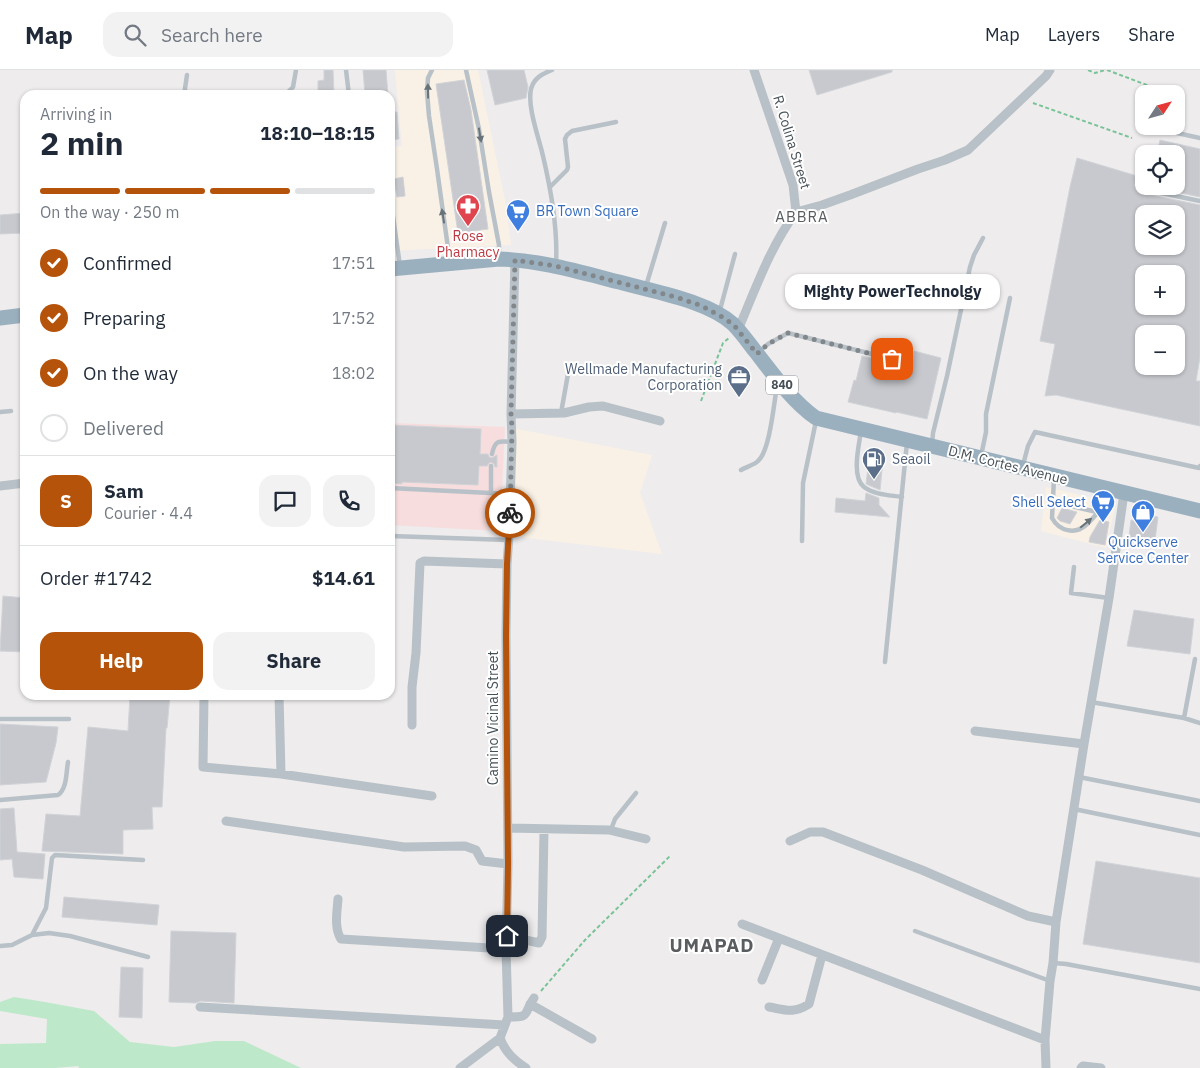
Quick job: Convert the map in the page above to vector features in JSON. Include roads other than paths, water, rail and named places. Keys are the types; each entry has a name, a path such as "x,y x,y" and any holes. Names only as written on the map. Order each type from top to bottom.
{"highway":[{"name":"D.M. Cortes Avenue","path":"395,269 507,259 556,266 679,298 702,306 729,321 798,404 816,418 1200,512"},
{"path":"0,318 20,316"}],"street":[{"name":"R. Colina Street","path":"754,70 793,185 796,212"},
{"path":"738,330 770,256 785,227 796,212 850,195 968,150 1046,76 1050,70"},
{"name":"Camino Vicinal Street","path":"500,1038 506,1021 508,828 506,635 512,442 507,259"},
{"path":"511,414 560,413 604,406 660,422"},
{"path":"0,486 20,484"},
{"path":"1046,1068 1045,1040 1056,922 1109,598 1120,492"},
{"path":"412,725 412,687 416,653 420,563 424,561 507,564"},
{"path":"204,700 202,767 281,774 432,796"},
{"path":"279,700 281,774"},
{"path":"975,732 1084,744"},
{"path":"226,822 404,847 465,846 476,850 482,861 508,864"},
{"path":"508,828 609,830 646,839"},
{"path":"507,936 539,943 542,937 544,830"},
{"path":"790,841 810,832 823,832 922,870 1028,916 1056,922"},
{"path":"338,899 336,929 341,939 506,949"},
{"path":"742,924 1045,1040"},
{"path":"762,980 778,938"},
{"path":"769,1006 792,1011 800,1010 809,1004 822,955"},
{"path":"200,1007 506,1021 526,1015 532,1001 592,1040"},
{"path":"460,1068 500,1038 503,1046 520,1066"},
{"path":"1080,1068 1083,1066 1101,1068"}],"lane":[{"path":"290,90 293,87 296,70"},
{"path":"346,70 348,90"},
{"path":"432,70 428,78 427,92 448,248 448,264"},
{"path":"466,70 479,129 499,245 507,259"},
{"path":"552,70 538,76 531,88 530,102 550,187 557,244 556,266"},
{"path":"185,90 187,75"},
{"path":"550,187 568,167 564,139 567,135 572,131 616,122"},
{"path":"1185,135 1200,138"},
{"path":"1171,195 1200,201"},
{"path":"645,289 665,223"},
{"path":"932,446 933,433 970,267 982,238"},
{"path":"719,314 735,254"},
{"path":"981,458 986,432 986,414 1010,298"},
{"path":"757,354 768,344 788,333 908,363"},
{"path":"560,413 568,374"},
{"path":"741,470 759,461 767,447 778,380"},
{"path":"0,412 11,411"},
{"path":"802,541 803,483 816,418"},
{"path":"862,430 857,458 858,479 863,486 870,490 902,497"},
{"path":"1022,469 1028,446 1035,432 1200,468 1200,466"},
{"path":"492,454 493,446 496,443 500,441 512,442"},
{"path":"885,662 907,441"},
{"path":"491,466 491,493"},
{"path":"1054,476 1052,518 1057,525 1066,530 1076,530 1086,526 1097,512 1120,492"},
{"path":"395,488 510,494"},
{"path":"1053,502 1097,512"},
{"path":"395,536 509,540"},
{"path":"1074,567 1071,593 1109,598"},
{"path":"1184,718 1195,659"},
{"path":"1091,702 1184,718 1200,723"},
{"path":"0,719 69,720"},
{"path":"0,800 58,796 62,793 68,762"},
{"path":"1079,777 1200,801"},
{"path":"609,830 615,819 636,793"},
{"path":"1074,808 1200,835"},
{"path":"32,936 46,908 52,858 55,855 142,860"},
{"path":"915,931 1050,981"},
{"path":"0,946 12,945 32,936 49,933 70,936 148,957"},
{"path":"1053,963 1200,989"}],"place":[{"name":"Rose Pharmacy","path":"468,227"},
{"name":"BR Town Square","path":"518,232"},
{"name":"Mighty PowerTechnolgy","path":"892,359"},
{"name":"Wellmade Manufacturing Corporation","path":"739,398"},
{"name":"Seaoil","path":"874,480"},
{"name":"Shell Select","path":"1103,523"},
{"name":"Quickserve Service Center","path":"1143,533"}],"district":[{"name":"ABBRA","path":"802,217"},
{"name":"UMAPAD","path":"712,945"}]}
